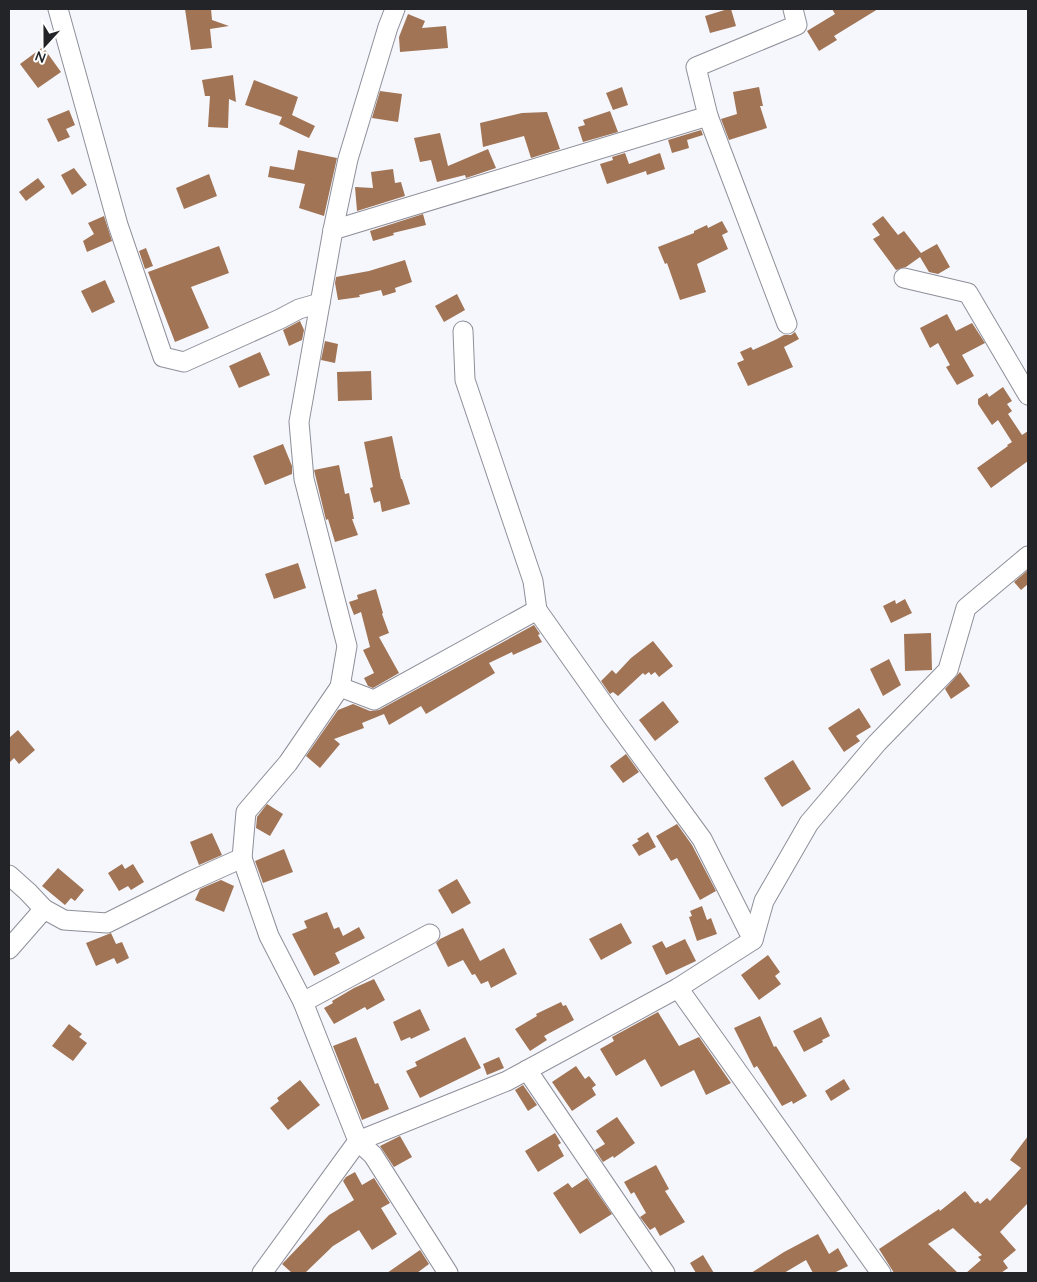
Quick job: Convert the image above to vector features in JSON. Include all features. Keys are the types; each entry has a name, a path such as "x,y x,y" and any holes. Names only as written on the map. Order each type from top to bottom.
{"street":[{"path":"58,9 118,225 163,357 184,362 280,319 299,308 320,303"},
{"path":"395,9 348,159 333,230 299,422 304,479 347,646 340,687 288,763 246,812 242,858 269,936 303,1002 358,1141 373,1155 448,1273"},
{"path":"787,324 708,116 696,67 796,25 793,9"},
{"path":"333,230 708,116"},
{"path":"904,278 968,293 1028,395"},
{"path":"463,331 466,380 533,581 537,610 702,839 753,940"},
{"path":"263,1273 358,1141 507,1081 678,988 753,940 764,901 810,823 877,743 948,670 966,608 1028,556"},
{"path":"340,687 374,700 537,610"},
{"path":"9,875 44,910 64,920 108,923 191,881 242,858"},
{"path":"9,949 44,910"},
{"path":"303,1002 430,934"},
{"path":"678,988 881,1273"},
{"path":"528,1070 665,1273"}],"building":[{"path":"185,9 211,9 212,20 229,26 210,29 212,48 191,50"},
{"path":"731,9 736,26 710,33 705,16"},
{"path":"832,9 878,9 834,36 837,40 819,51 807,31 835,14"},
{"path":"408,14 425,21 422,28 446,26 448,48 400,52 399,37"},
{"path":"43,47 61,72 38,88 20,64"},
{"path":"233,75 236,102 229,99 228,128 208,127 210,96 205,96 202,80"},
{"path":"254,80 298,97 292,115 315,126 309,138 279,124 282,117 245,105"},
{"path":"622,87 628,105 613,110 606,93"},
{"path":"759,87 763,106 760,106 767,128 729,140 721,119 737,114 733,92"},
{"path":"380,91 402,94 398,122 372,118"},
{"path":"69,110 75,125 66,129 70,137 58,142 47,119"},
{"path":"610,111 618,132 583,142 578,127 585,125 583,120"},
{"path":"547,112 560,149 531,158 524,136 483,147 480,123 522,113"},
{"path":"701,130 703,135 687,140 689,148 672,153 668,140"},
{"path":"440,133 448,166 488,149 496,168 466,178 465,175 437,182 431,160 420,162 414,138"},
{"path":"298,150 337,158 324,216 299,208 305,184 268,177 270,166 294,170"},
{"path":"625,153 629,164 660,153 665,169 647,175 646,171 607,184 600,164 613,160 612,157"},
{"path":"74,168 87,185 72,195 61,175"},
{"path":"393,169 395,183 401,182 405,196 357,211 355,187 373,188 371,172"},
{"path":"209,174 217,196 184,209 176,188"},
{"path":"38,178 45,187 26,201 19,192"},
{"path":"423,214 426,225 393,233 394,235 373,241 370,231"},
{"path":"104,216 112,241 87,252 83,241 94,234 88,223"},
{"path":"883,216 898,235 904,231 921,253 937,244 950,267 938,274 929,272 920,257 906,267 896,270 873,239 880,235 872,224"},
{"path":"722,221 728,232 722,235 728,249 697,264 706,292 680,300 667,263 665,264 658,247 694,233 694,231 707,225 708,228"},
{"path":"219,246 229,273 191,287 209,328 175,342 148,272"},
{"path":"146,248 153,266 145,269 139,251"},
{"path":"405,260 412,282 395,288 396,292 383,296 381,290 359,295 360,297 338,300 335,283 336,277 369,271"},
{"path":"105,280 115,302 92,313 81,291"},
{"path":"457,294 465,310 444,322 435,306"},
{"path":"947,314 956,331 972,323 985,343 962,355 974,376 957,385 946,367 950,365 938,343 930,348 920,328"},
{"path":"300,321 304,330 302,340 289,346 283,330"},
{"path":"795,332 799,339 784,347 793,367 748,386 737,363 744,360 740,352 751,347 753,350 784,335 791,335"},
{"path":"325,341 338,344 335,363 321,360"},
{"path":"260,352 270,375 239,388 229,366"},
{"path":"371,371 372,400 338,401 337,372"},
{"path":"1003,387 1012,401 1007,404 1012,411 1008,414 1022,435 1028,431 1028,461 991,488 977,468 1012,442 998,420 992,425 978,404 978,399 987,393 989,397"},
{"path":"392,436 401,479 410,504 382,512 380,501 374,503 370,488 373,487 364,442"},
{"path":"283,444 292,466 292,474 265,485 253,456"},
{"path":"339,465 345,494 349,493 354,519 352,519 358,535 335,542 328,519 326,520 314,470"},
{"path":"298,563 306,588 274,599 265,574"},
{"path":"1028,570 1028,584 1021,590 1014,582"},
{"path":"376,589 389,633 379,637 399,673 373,688 368,686 364,678 374,673 363,650 370,647 361,612 354,615 349,602 358,599 357,595"},
{"path":"905,599 912,613 891,623 883,606 895,600 896,604"},
{"path":"534,625 540,634 538,635 542,642 513,655 512,652 489,663 495,673 426,714 421,706 389,725 384,714 362,723 364,728 334,739 340,744 320,768 306,756 338,710 353,704 370,711 379,710"},
{"path":"931,633 932,670 905,671 904,634"},
{"path":"653,641 673,666 659,677 655,672 651,675 649,672 645,675 643,673 618,696 613,692 610,694 601,681 612,670 616,674 631,658"},
{"path":"889,659 901,685 883,696 870,669"},
{"path":"960,672 970,686 951,699 945,689"},
{"path":"663,701 679,722 655,741 639,720"},
{"path":"859,708 871,727 856,736 860,741 844,752 828,728"},
{"path":"18,730 35,750 19,764 14,758 9,763 9,738"},
{"path":"626,754 639,772 623,783 610,766"},
{"path":"793,760 811,789 782,807 764,778"},
{"path":"267,804 283,814 270,836 256,828 257,817"},
{"path":"677,824 692,845 716,891 700,900 677,858 671,861 656,836"},
{"path":"648,832 656,847 639,856 632,845 639,841 637,839"},
{"path":"212,833 222,855 199,865 190,842"},
{"path":"284,849 293,872 263,883 255,861"},
{"path":"122,864 125,869 133,864 144,882 131,890 128,886 119,891 108,873"},
{"path":"58,868 84,890 75,901 71,898 65,905 42,886"},
{"path":"457,879 471,903 452,914 438,890"},
{"path":"221,880 234,886 224,912 195,900 200,889"},
{"path":"702,906 707,920 711,918 717,934 697,941 689,917 692,916 690,911"},
{"path":"327,912 334,929 339,927 343,936 359,927 365,938 335,953 340,963 314,976 292,934 307,928 304,921"},
{"path":"621,923 632,943 601,960 589,939"},
{"path":"463,928 480,961 504,948 517,974 491,988 488,981 481,984 475,974 472,975 463,960 448,967 436,943 440,939"},
{"path":"111,933 116,944 122,942 129,958 117,964 114,958 96,966 86,943"},
{"path":"685,939 696,961 666,975 652,946 662,941 666,948"},
{"path":"768,955 780,972 775,976 781,984 759,1000 741,975"},
{"path":"374,979 385,1000 367,1010 365,1007 334,1024 324,1008 354,988"},
{"path":"561,1002 563,1006 566,1005 574,1020 544,1036 547,1040 530,1051 515,1029 537,1016 536,1014"},
{"path":"420,1009 430,1030 411,1039 410,1037 401,1041 393,1022"},
{"path":"658,1012 679,1046 699,1037 731,1083 706,1095 694,1070 661,1087 645,1059 616,1076 600,1049 614,1041 612,1037"},
{"path":"760,1016 774,1047 776,1046 807,1096 793,1104 792,1101 782,1106 757,1066 754,1068 734,1028"},
{"path":"821,1017 830,1036 804,1052 793,1031"},
{"path":"69,1024 82,1034 79,1037 87,1043 73,1061 52,1046"},
{"path":"356,1037 375,1084 378,1083 389,1109 362,1120 333,1046"},
{"path":"465,1037 481,1068 420,1098 406,1071 417,1066 415,1062"},
{"path":"499,1057 504,1068 487,1075 483,1064"},
{"path":"576,1066 585,1079 589,1076 596,1085 592,1088 596,1095 572,1111 552,1082"},
{"path":"844,1079 850,1089 831,1101 825,1091"},
{"path":"300,1080 320,1105 288,1130 270,1108 279,1101 277,1098"},
{"path":"523,1085 537,1105 528,1111 515,1090"},
{"path":"617,1117 635,1143 614,1158 613,1156 603,1162 595,1150 605,1144 596,1131"},
{"path":"555,1133 561,1143 558,1145 564,1156 538,1172 525,1151"},
{"path":"400,1136 412,1157 394,1167 380,1146"},
{"path":"1028,1136 1028,1203 1000,1232 1016,1250 1003,1261 1008,1268 1001,1273 966,1273 981,1260 978,1257 982,1255 953,1228 928,1244 958,1273 894,1273 879,1249 939,1209 940,1211 965,1191 975,1203 978,1201 980,1204 987,1198 990,1201 1021,1168 1010,1160"},
{"path":"656,1165 669,1189 665,1191 685,1222 660,1236 655,1227 650,1230 640,1217 646,1213 634,1192 631,1194 624,1182"},
{"path":"355,1172 362,1185 374,1178 390,1203 381,1208 397,1234 372,1250 359,1230 333,1246 305,1273 292,1273 282,1264 329,1215 354,1200 343,1181"},
{"path":"587,1178 612,1214 580,1234 553,1193 568,1183 572,1188"},
{"path":"818,1234 829,1254 838,1248 848,1266 834,1273 813,1273 806,1260 784,1273 751,1273 784,1252"},
{"path":"420,1250 429,1264 417,1273 387,1273"},
{"path":"703,1255 714,1273 696,1273 690,1263"}]}
